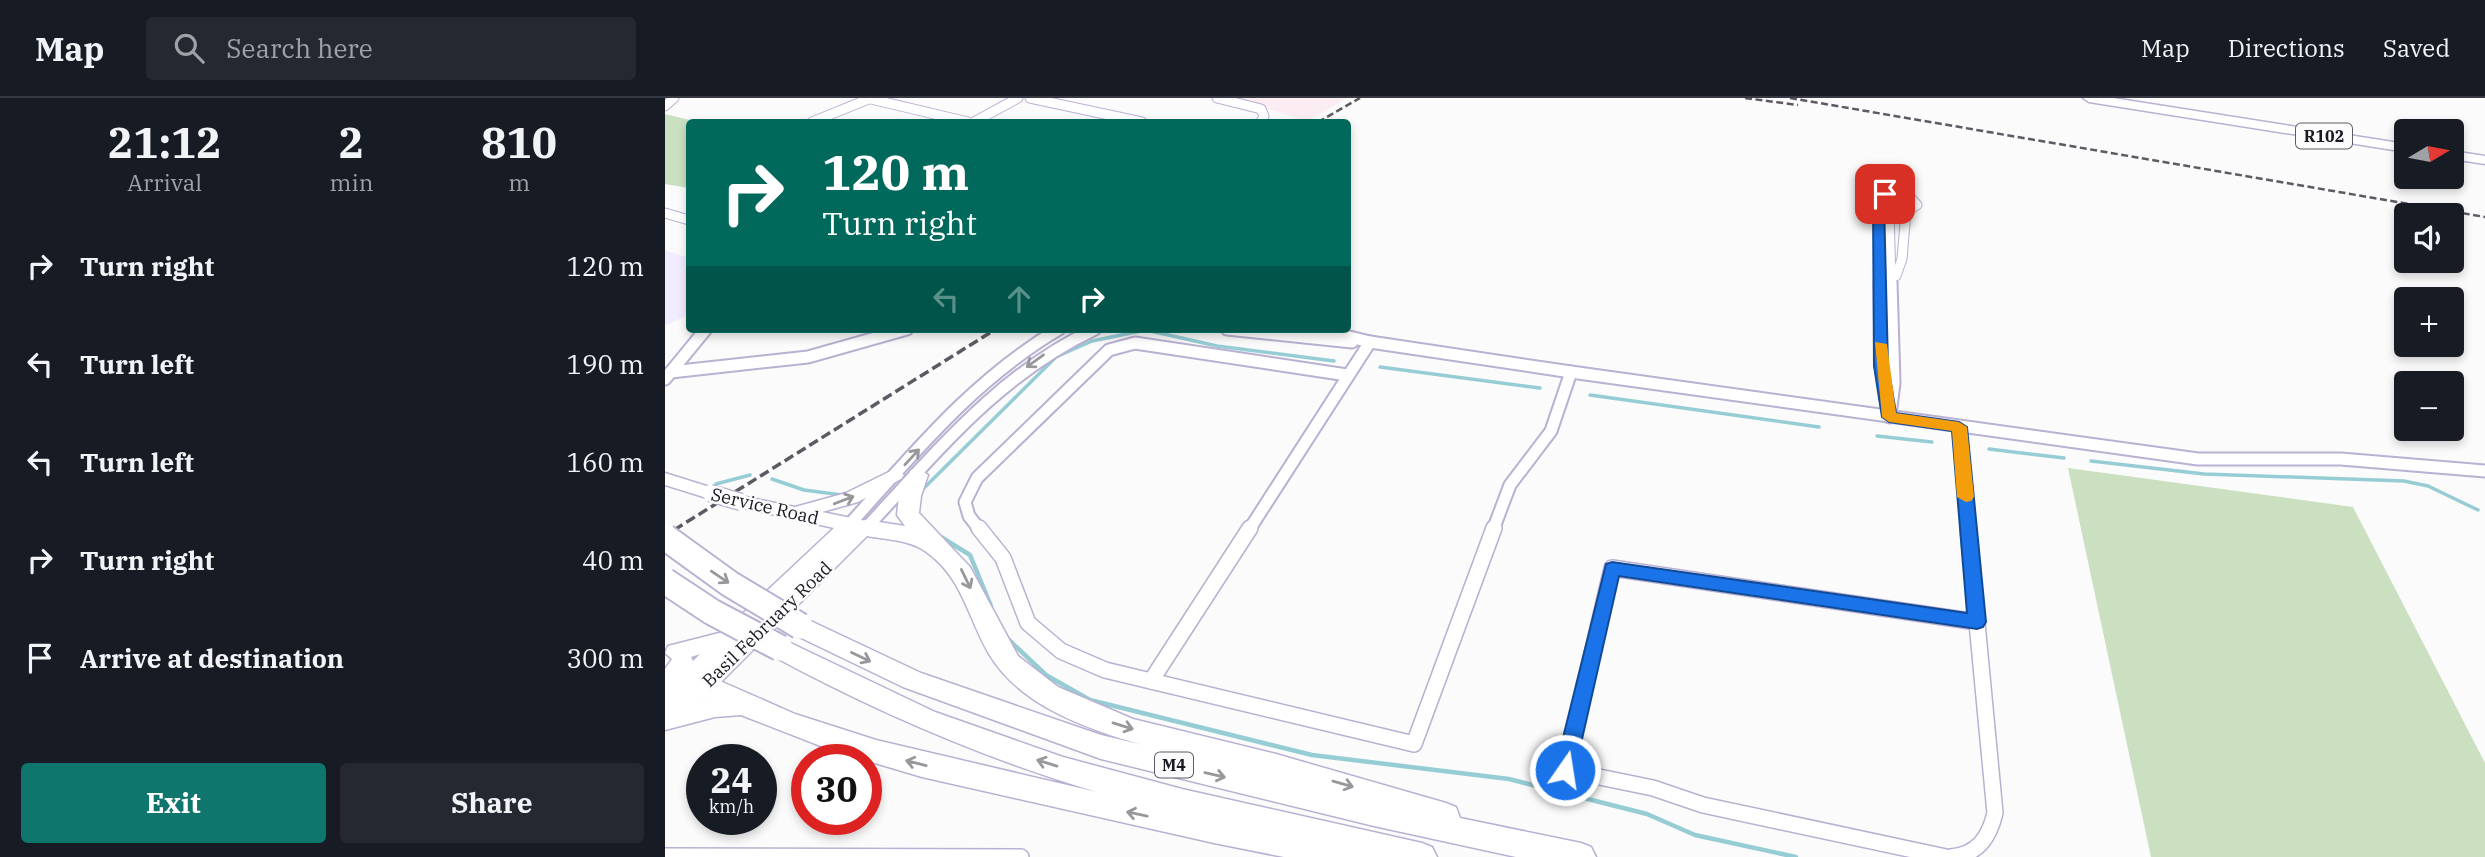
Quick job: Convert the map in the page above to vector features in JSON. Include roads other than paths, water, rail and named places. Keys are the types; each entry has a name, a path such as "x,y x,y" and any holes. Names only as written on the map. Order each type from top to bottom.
{"highway":[{"name":"R102","path":"2089,98 2341,135 2394,140"},
{"name":"R102","path":"2126,98 2394,146"},
{"path":"2464,149 2485,152"},
{"path":"2464,157 2485,160"},
{"path":"918,475 910,496 908,515 932,544 959,565 998,650 1021,677 1055,701 1146,733 1344,784 1573,855"},
{"path":"857,527 932,544"},
{"name":"M4","path":"665,537 730,584 800,626 912,680 1101,747 1374,813 1573,855"},
{"name":"M4","path":"665,581 712,612 780,648 947,729 1032,759 1151,794 1422,857"},
{"path":"681,663 741,705 886,756 1286,846 1373,857"},
{"path":"665,719 715,706 741,705"}],"street":[{"path":"665,106 674,98"},
{"path":"819,119 869,98 956,119"},
{"path":"980,119 1018,98"},
{"path":"1030,98 1128,119"},
{"path":"1217,98 1255,107 1263,112 1262,119"},
{"path":"1879,201 1889,209 1906,211 1917,205 1909,196 1885,194 1879,201 1881,366 1889,417"},
{"path":"669,214 686,209"},
{"path":"1889,209 1894,383 1889,417"},
{"path":"1893,283 1902,259 1906,211"},
{"path":"669,214 686,219"},
{"path":"668,376 702,333"},
{"path":"668,376 808,357 895,333"},
{"path":"857,527 895,475 953,413 997,373 1053,333"},
{"path":"857,527 918,475 987,400 1051,349 1086,333"},
{"path":"1258,333 1328,342 1370,342"},
{"path":"1333,333 1370,342 1571,372 2198,458 2341,459 2485,471"},
{"path":"1151,681 1370,342"},
{"path":"1347,375 1149,345 1124,344 1109,350 977,478 968,491 965,502 969,516 1003,558 1028,623 1061,651 1105,670 1414,744 1510,485 1551,431 1571,372"},
{"path":"1959,427 1995,813 1991,832 1978,851 1965,857 1948,857 1716,808 1653,788 1565,770 1612,568 1977,622"},
{"path":"789,514 830,506 870,490 895,475"},
{"name":"Service Road","path":"665,479 710,494 789,514 857,527"},
{"name":"Basil February Road","path":"665,719 681,663 735,636 857,527"},
{"name":"Basil February Road","path":"665,701 681,663 857,527"},
{"path":"665,686 681,663 705,647 735,636"},
{"path":"665,856 1021,857"}],"waterway":[{"path":"923,489 1056,357 1092,341 1131,333"},
{"path":"1159,333 1217,346 1334,361"},
{"path":"1380,367 1540,388"},
{"path":"1590,395 1819,427"},
{"path":"1877,436 1932,442"},
{"path":"1989,449 2064,458"},
{"path":"2091,461 2204,474 2404,481 2428,486 2478,510"},
{"path":"716,484 750,475"},
{"path":"772,479 804,490 842,495"},
{"path":"941,537 970,555 991,606"},
{"path":"1009,640 1046,675 1090,700 1312,755 1509,779 1647,814 1695,835 1796,857"}],"railway":[{"path":"1323,119 1360,98"},
{"path":"1745,98 1798,105"},
{"path":"1790,98 2485,217"},
{"path":"674,530 990,333"},
{"path":"665,535 678,528"}]}
